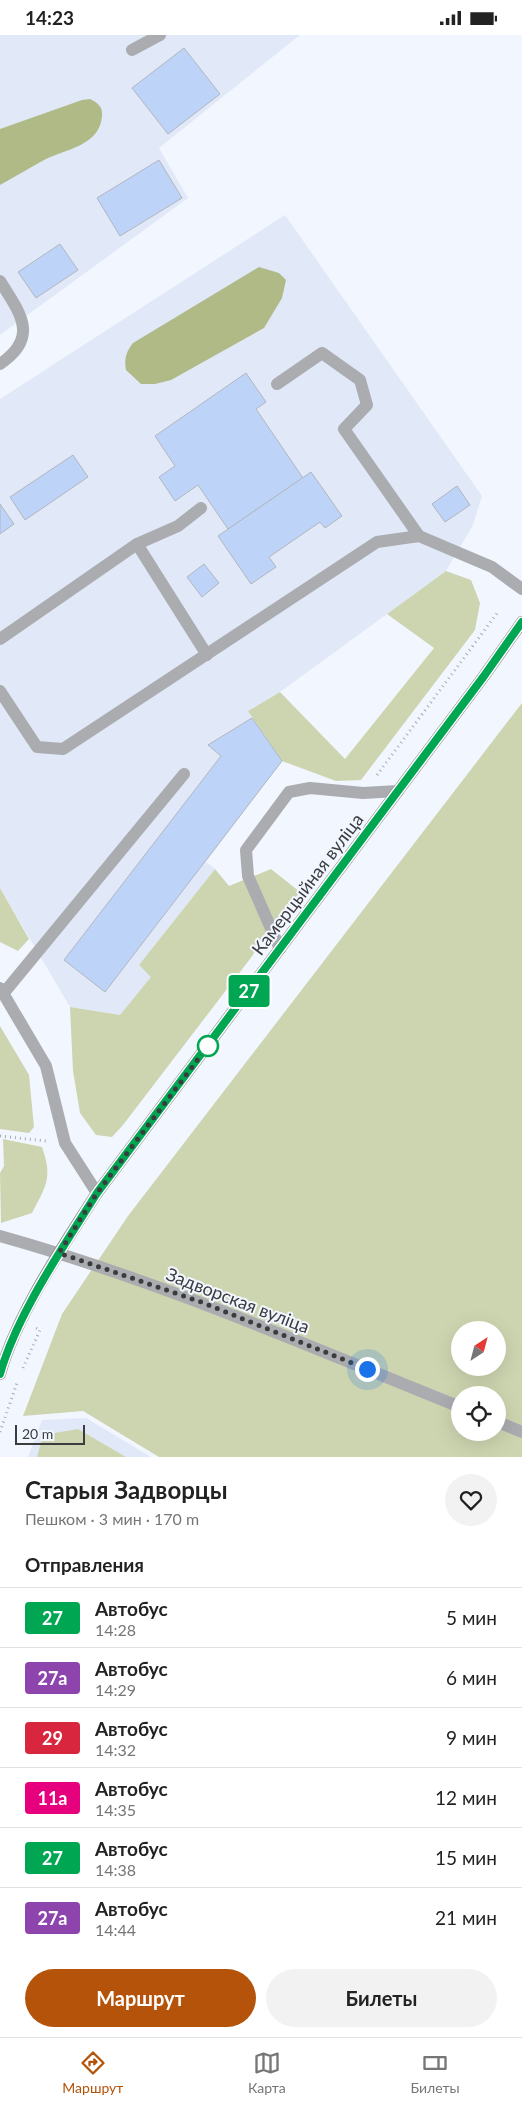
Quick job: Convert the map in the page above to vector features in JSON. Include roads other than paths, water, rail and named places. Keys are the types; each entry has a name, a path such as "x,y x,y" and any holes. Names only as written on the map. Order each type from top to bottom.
{"main road":[{"name":"Камерцыйная вуліца","path":"0,1374 22,1322 59,1253 97,1193 522,622"}],"street":[{"path":"132,50 160,35"},
{"path":"0,281 22,318 24,329 17,350 0,364"},
{"path":"277,384 322,353 360,380 366,405 344,429 419,536"},
{"path":"0,639 137,544 178,526 201,508"},
{"path":"0,691 37,747 63,749 377,542 419,536 492,567 522,589"},
{"path":"137,544 206,655"},
{"path":"97,1193 65,1143 46,1066 2,991 184,774"},
{"path":"280,949 248,876 246,850 289,791 310,788 363,793 398,791"},
{"name":"Задворская вуліца","path":"0,1236 59,1253 201,1302 451,1403"},
{"path":"506,1425 522,1432"}]}
